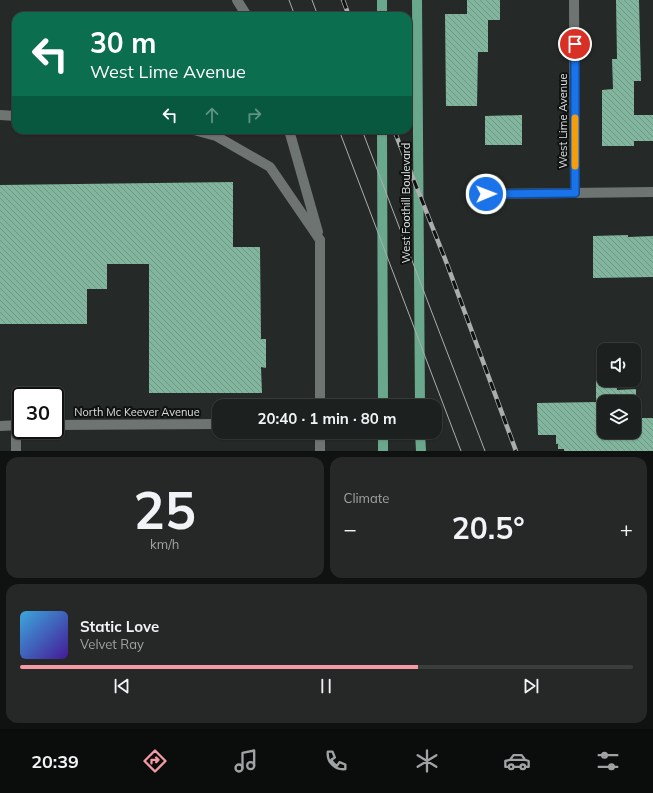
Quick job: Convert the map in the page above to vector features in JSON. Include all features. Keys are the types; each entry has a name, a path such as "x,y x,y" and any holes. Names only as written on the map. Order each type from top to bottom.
{"main road":[{"path":"382,0 382,12"},
{"name":"West Foothill Boulevard","path":"417,0 420,399"},
{"path":"382,134 383,399"},
{"path":"383,439 383,451"},
{"path":"420,439 420,451"}],"street":[{"path":"237,0 244,12"},
{"name":"West Lime Avenue","path":"574,0 575,193"},
{"path":"0,115 12,116"},
{"path":"209,134 216,136 270,166 320,240"},
{"path":"290,134 320,240 320,399"},
{"path":"486,194 653,192"},
{"name":"North Mc Keever Avenue","path":"64,425 212,424"},
{"path":"0,426 12,425"},
{"path":"16,451 17,439"},
{"path":"320,439 320,451"}],"building":[{"path":"467,0 500,0 500,20 488,20 488,52 478,52 477,106 446,106 445,14 467,14"},
{"path":"616,0 639,0 641,81 634,81 634,115 653,115 653,141 634,141 634,146 602,146 602,90 613,89 612,59 617,59"},
{"path":"522,115 522,145 485,145 485,116"},
{"path":"233,182 233,247 260,247 261,339 266,339 266,368 261,367 262,393 149,393 149,264 107,264 107,289 87,289 87,324 0,324 0,185"},
{"path":"628,235 628,237 653,236 653,277 593,278 593,236"},
{"path":"596,380 597,387 617,387 617,390 636,389 636,395 597,395 597,439 641,439 641,418 653,418 653,451 564,451 564,449 558,449 558,444 556,444 556,435 538,435 537,403 596,402"}],"tram line":[{"path":"289,0 294,12"},
{"path":"312,0 316,12"},
{"path":"341,134 461,451"},
{"path":"364,134 485,451"}],"railway":[{"path":"343,0 348,12"},
{"path":"396,134 447,264 516,451"}],"slow traffic":[{"path":"575,118 575,166"}],"route":[{"path":"486,194 575,193 575,44"}]}
